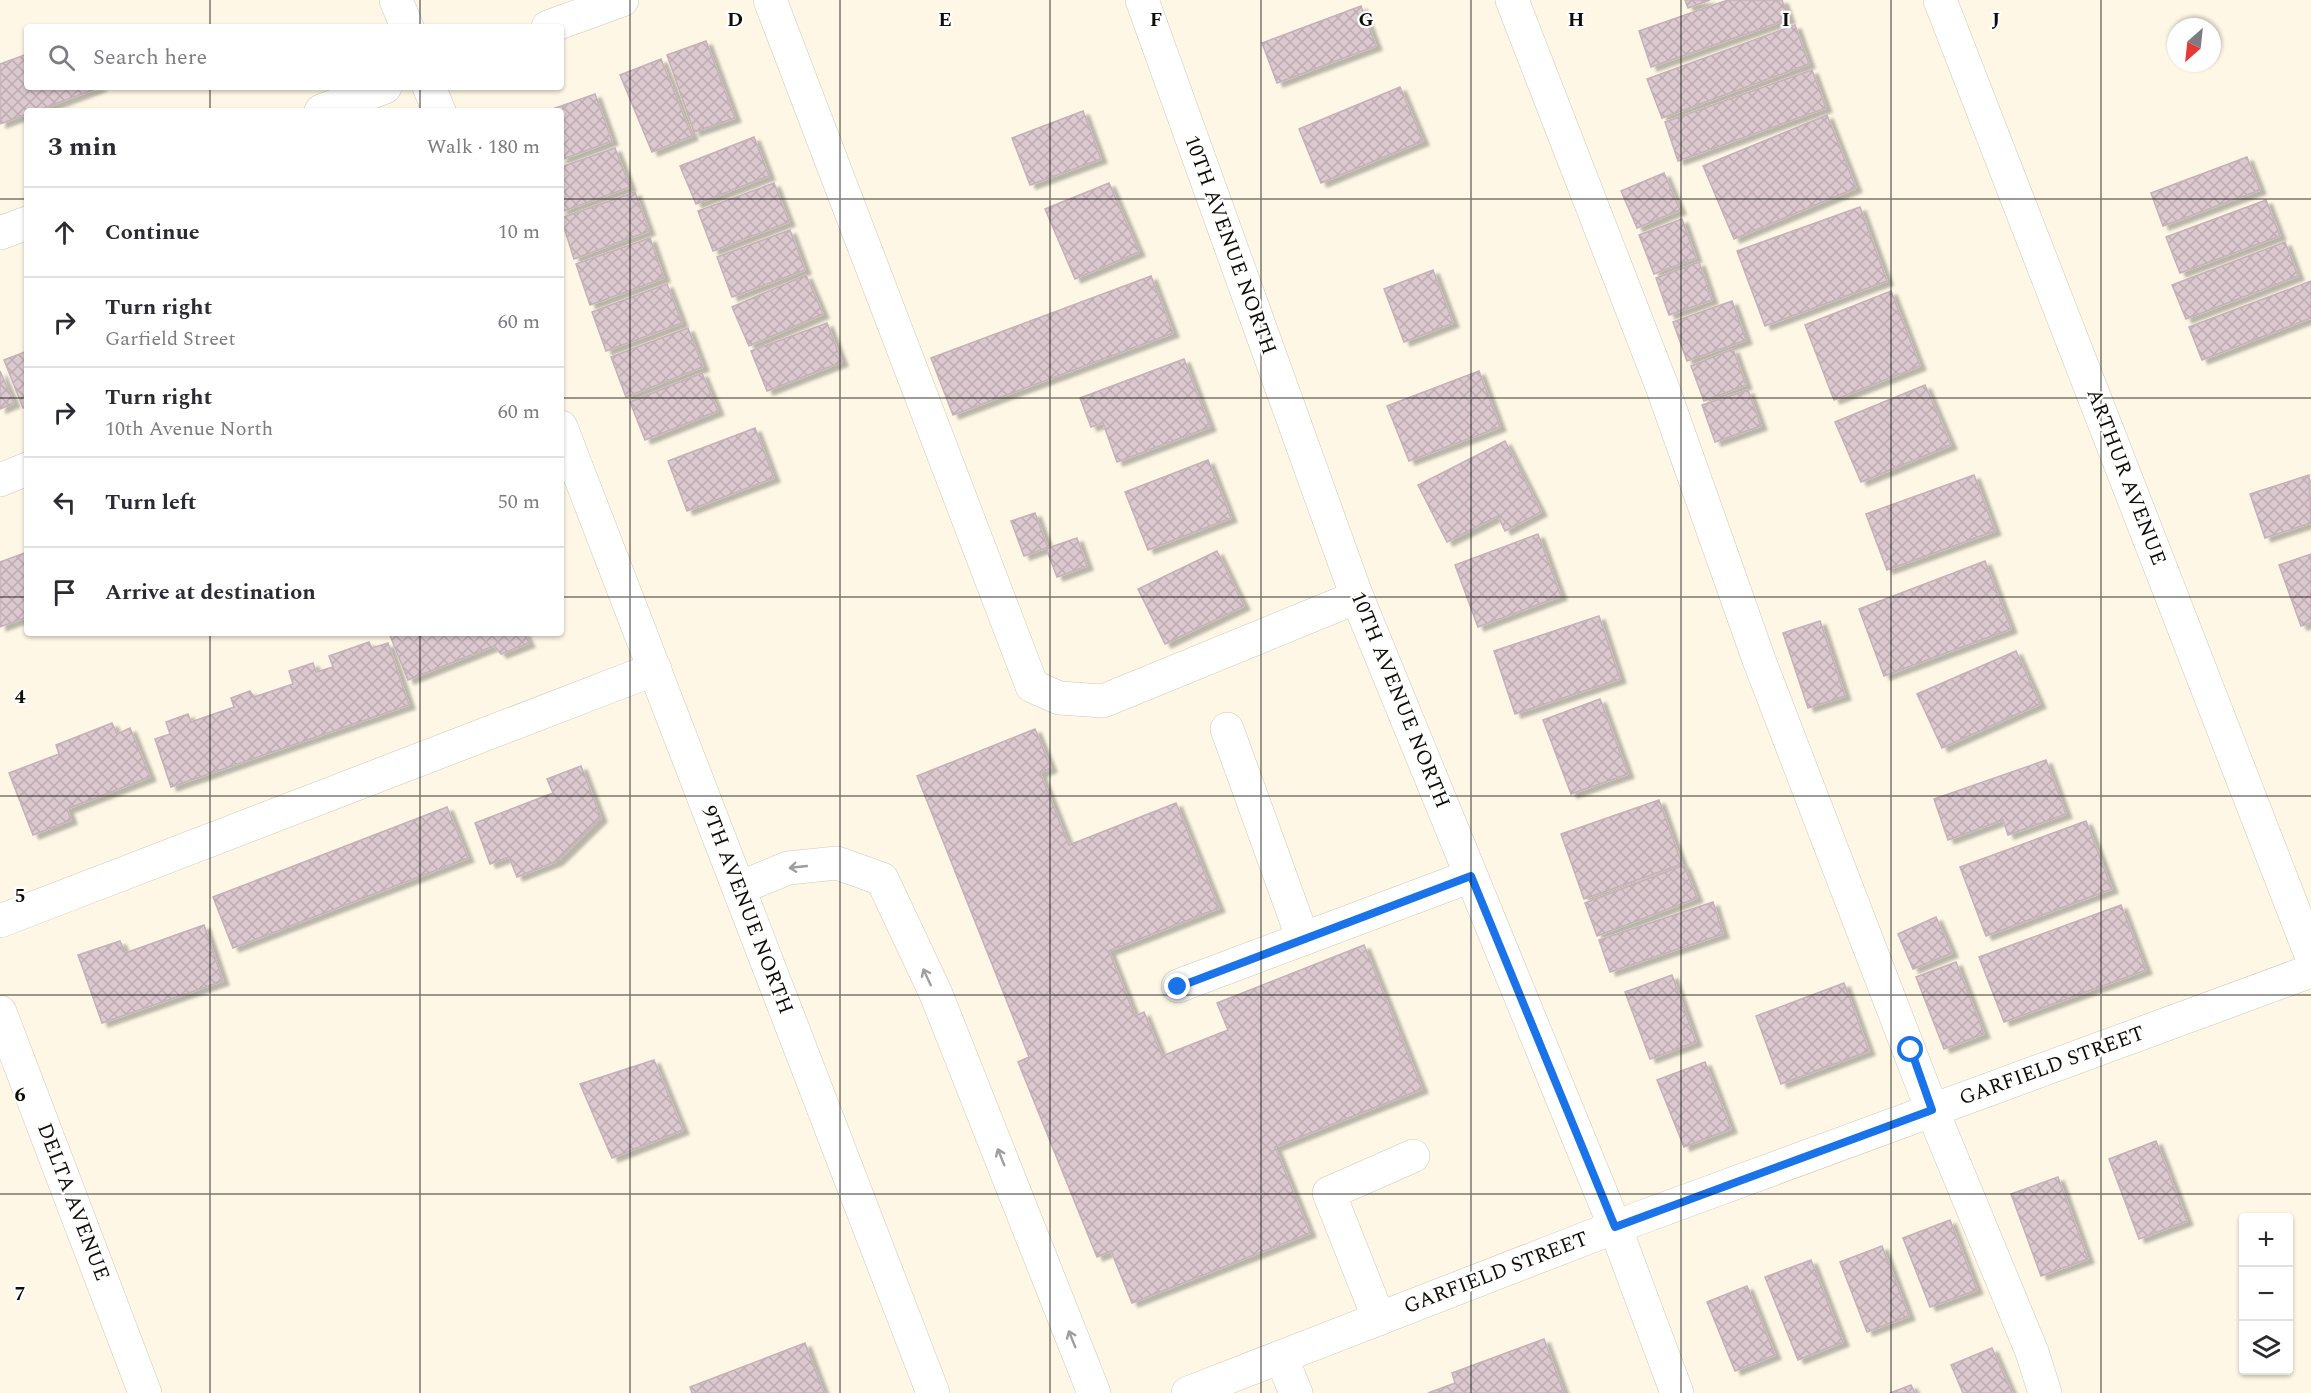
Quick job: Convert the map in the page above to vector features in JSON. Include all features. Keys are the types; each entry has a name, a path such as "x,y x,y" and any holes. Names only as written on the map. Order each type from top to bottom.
{"street":[{"path":"396,0 406,24"},
{"path":"556,24 622,0"},
{"path":"770,0 1032,686 1059,698 1104,701 1357,597"},
{"name":"10TH AVENUE NORTH","path":"1142,0 1357,597 1615,1227 1677,1393"},
{"path":"1512,0 1659,378 1759,660 1932,1110 2032,1352 2045,1393"},
{"name":"ARTHUR AVENUE","path":"1941,0 2311,955"},
{"path":"329,108 377,90"},
{"path":"430,90 438,108"},
{"path":"0,233 24,224"},
{"name":"9TH AVENUE NORTH","path":"564,435 933,1393"},
{"path":"0,480 24,471"},
{"path":"0,921 655,669"},
{"path":"1227,729 1303,939"},
{"path":"739,888 788,868 837,863 882,879 936,994 1094,1393"},
{"path":"1178,987 1471,876"},
{"name":"GARFIELD STREET","path":"1188,1393 1615,1227 2311,970"},
{"name":"DELTA AVENUE","path":"0,1012 145,1393"},
{"path":"1379,1319 1329,1193 1413,1156"},
{"path":"1281,1357 1296,1393"}],"building":[{"path":"1685,0 1710,0 1688,8"},
{"path":"1728,0 1782,0 1789,19 1651,67 1639,31"},
{"path":"1361,6 1376,46 1277,83 1262,43"},
{"path":"1795,25 1809,64 1662,118 1647,79"},
{"path":"706,41 735,118 694,132 667,55"},
{"path":"24,55 24,90 93,90 44,108 24,108 24,115 0,124 0,64"},
{"path":"661,59 692,136 652,152 620,75"},
{"path":"1812,70 1826,108 1678,161 1665,122"},
{"path":"1400,87 1423,141 1321,183 1299,129"},
{"path":"595,94 612,141 564,159 564,108 555,108"},
{"path":"1083,111 1101,159 1030,185 1012,138"},
{"path":"1827,115 1856,188 1734,239 1703,166"},
{"path":"754,137 769,176 696,204 680,166"},
{"path":"615,148 630,187 564,211 564,166"},
{"path":"2247,157 2260,190 2163,226 2151,193"},
{"path":"1664,173 1680,210 1637,228 1621,191"},
{"path":"774,183 789,222 713,251 698,211"},
{"path":"1109,183 1139,252 1075,279 1045,209"},
{"path":"635,192 649,231 574,259 564,227 564,217"},
{"path":"2266,200 2280,236 2180,273 2166,237"},
{"path":"1860,207 1887,281 1765,326 1737,251"},
{"path":"1682,219 1696,258 1654,274 1639,235"},
{"path":"790,230 805,270 732,297 717,257"},
{"path":"650,238 664,278 590,305 576,264"},
{"path":"2285,242 2298,276 2186,319 2172,285"},
{"path":"1699,262 1712,300 1669,315 1656,278"},
{"path":"1433,270 1453,323 1404,342 1384,289"},
{"path":"806,275 823,314 749,346 732,307"},
{"path":"1151,276 1173,333 953,415 931,358"},
{"path":"2311,281 2311,318 2202,360 2189,327"},
{"path":"667,284 682,323 606,351 592,312"},
{"path":"1891,291 1920,366 1834,400 1805,325"},
{"path":"1732,301 1746,340 1687,361 1673,322"},
{"path":"827,323 842,362 767,391 751,351"},
{"path":"688,328 703,367 626,397 611,357"},
{"path":"1733,349 1746,385 1704,401 1691,366"},
{"path":"24,352 23,408 4,360"},
{"path":"1184,359 1210,427 1117,462 1103,423 1091,427 1080,398"},
{"path":"0,371 14,403 0,409"},
{"path":"1479,371 1500,427 1409,461 1387,406"},
{"path":"702,373 718,411 645,440 630,402"},
{"path":"1925,385 1951,445 1861,482 1835,422"},
{"path":"1748,390 1761,426 1715,442 1702,405"},
{"path":"755,428 774,478 687,511 668,461"},
{"path":"1505,441 1541,512 1505,531 1498,516 1447,542 1418,485"},
{"path":"1208,460 1231,518 1148,550 1125,492"},
{"path":"1974,475 1995,531 1887,570 1866,514"},
{"path":"2309,475 2311,523 2265,538 2250,494"},
{"path":"1035,513 1048,548 1077,538 1087,566 1057,577 1046,548 1024,556 1011,521"},
{"path":"1538,534 1561,596 1478,627 1455,565"},
{"path":"1217,551 1244,606 1165,644 1138,589"},
{"path":"24,553 24,618 0,627 0,562"},
{"path":"2311,554 2311,623 2301,626 2279,565"},
{"path":"1985,561 2011,629 1884,676 1859,609"},
{"path":"1599,616 1620,679 1515,714 1494,651"},
{"path":"1820,621 1845,696 1808,708 1783,633"},
{"path":"390,636 526,636 529,643 501,654 494,646 408,680"},
{"path":"369,642 372,648 388,643 409,705 171,787 155,739 170,734 166,722 188,714 191,722 234,707 231,698 250,691 254,697 293,684 289,671 313,663 316,672 333,667 329,656"},
{"path":"2016,651 2040,704 1942,748 1917,694"},
{"path":"1600,699 1628,774 1571,794 1543,720"},
{"path":"112,723 117,734 130,728 150,777 67,809 71,820 33,835 9,773 59,754 56,745"},
{"path":"1035,729 1051,768 1040,773 1069,845 1176,803 1219,908 1109,951 1135,1016 1144,1012 1162,1056 1228,1030 1217,1003 1364,945 1422,1089 1275,1147 1310,1233 1132,1303 1111,1251 1097,1257 1018,1062 1029,1057 917,776"},
{"path":"2046,760 2066,814 2008,835 2003,820 1948,840 1934,799"},
{"path":"581,766 601,818 557,861 517,877 509,857 490,864 475,823 553,793 547,779"},
{"path":"1659,800 1682,864 1584,899 1561,834"},
{"path":"447,807 468,858 233,948 213,897"},
{"path":"2086,821 2112,889 1986,936 1960,867"},
{"path":"1684,865 1697,898 1597,936 1585,903"},
{"path":"1713,902 1723,934 1610,972 1599,940"},
{"path":"2121,905 2146,970 2004,1022 1979,957"},
{"path":"1936,917 1952,953 1913,969 1898,934"},
{"path":"204,925 223,981 102,1023 78,955 120,941 125,953"},
{"path":"1956,962 1984,1034 1944,1049 1916,977"},
{"path":"1672,975 1696,1042 1650,1059 1625,992"},
{"path":"1844,983 1869,1051 1781,1084 1756,1016"},
{"path":"654,1060 683,1130 612,1158 580,1084"},
{"path":"1705,1062 1731,1129 1684,1147 1657,1080"},
{"path":"2156,1141 2187,1221 2139,1239 2109,1159"},
{"path":"2058,1177 2088,1259 2041,1276 2011,1194"},
{"path":"1950,1220 1977,1290 1930,1307 1903,1238"},
{"path":"1882,1246 1909,1316 1867,1332 1840,1262"},
{"path":"1811,1260 1843,1342 1798,1360 1765,1277"},
{"path":"1747,1286 1775,1355 1735,1371 1707,1302"},
{"path":"1544,1339 1564,1393 1428,1393 1455,1383 1452,1373"},
{"path":"805,1343 824,1393 692,1393 690,1387"},
{"path":"1992,1348 2012,1393 1963,1393 1951,1365"},
{"path":"1911,1385 1915,1393 1890,1393"}],"route":[{"path":"1178,987 1471,876 1615,1227 1932,1110 1911,1050"}]}
